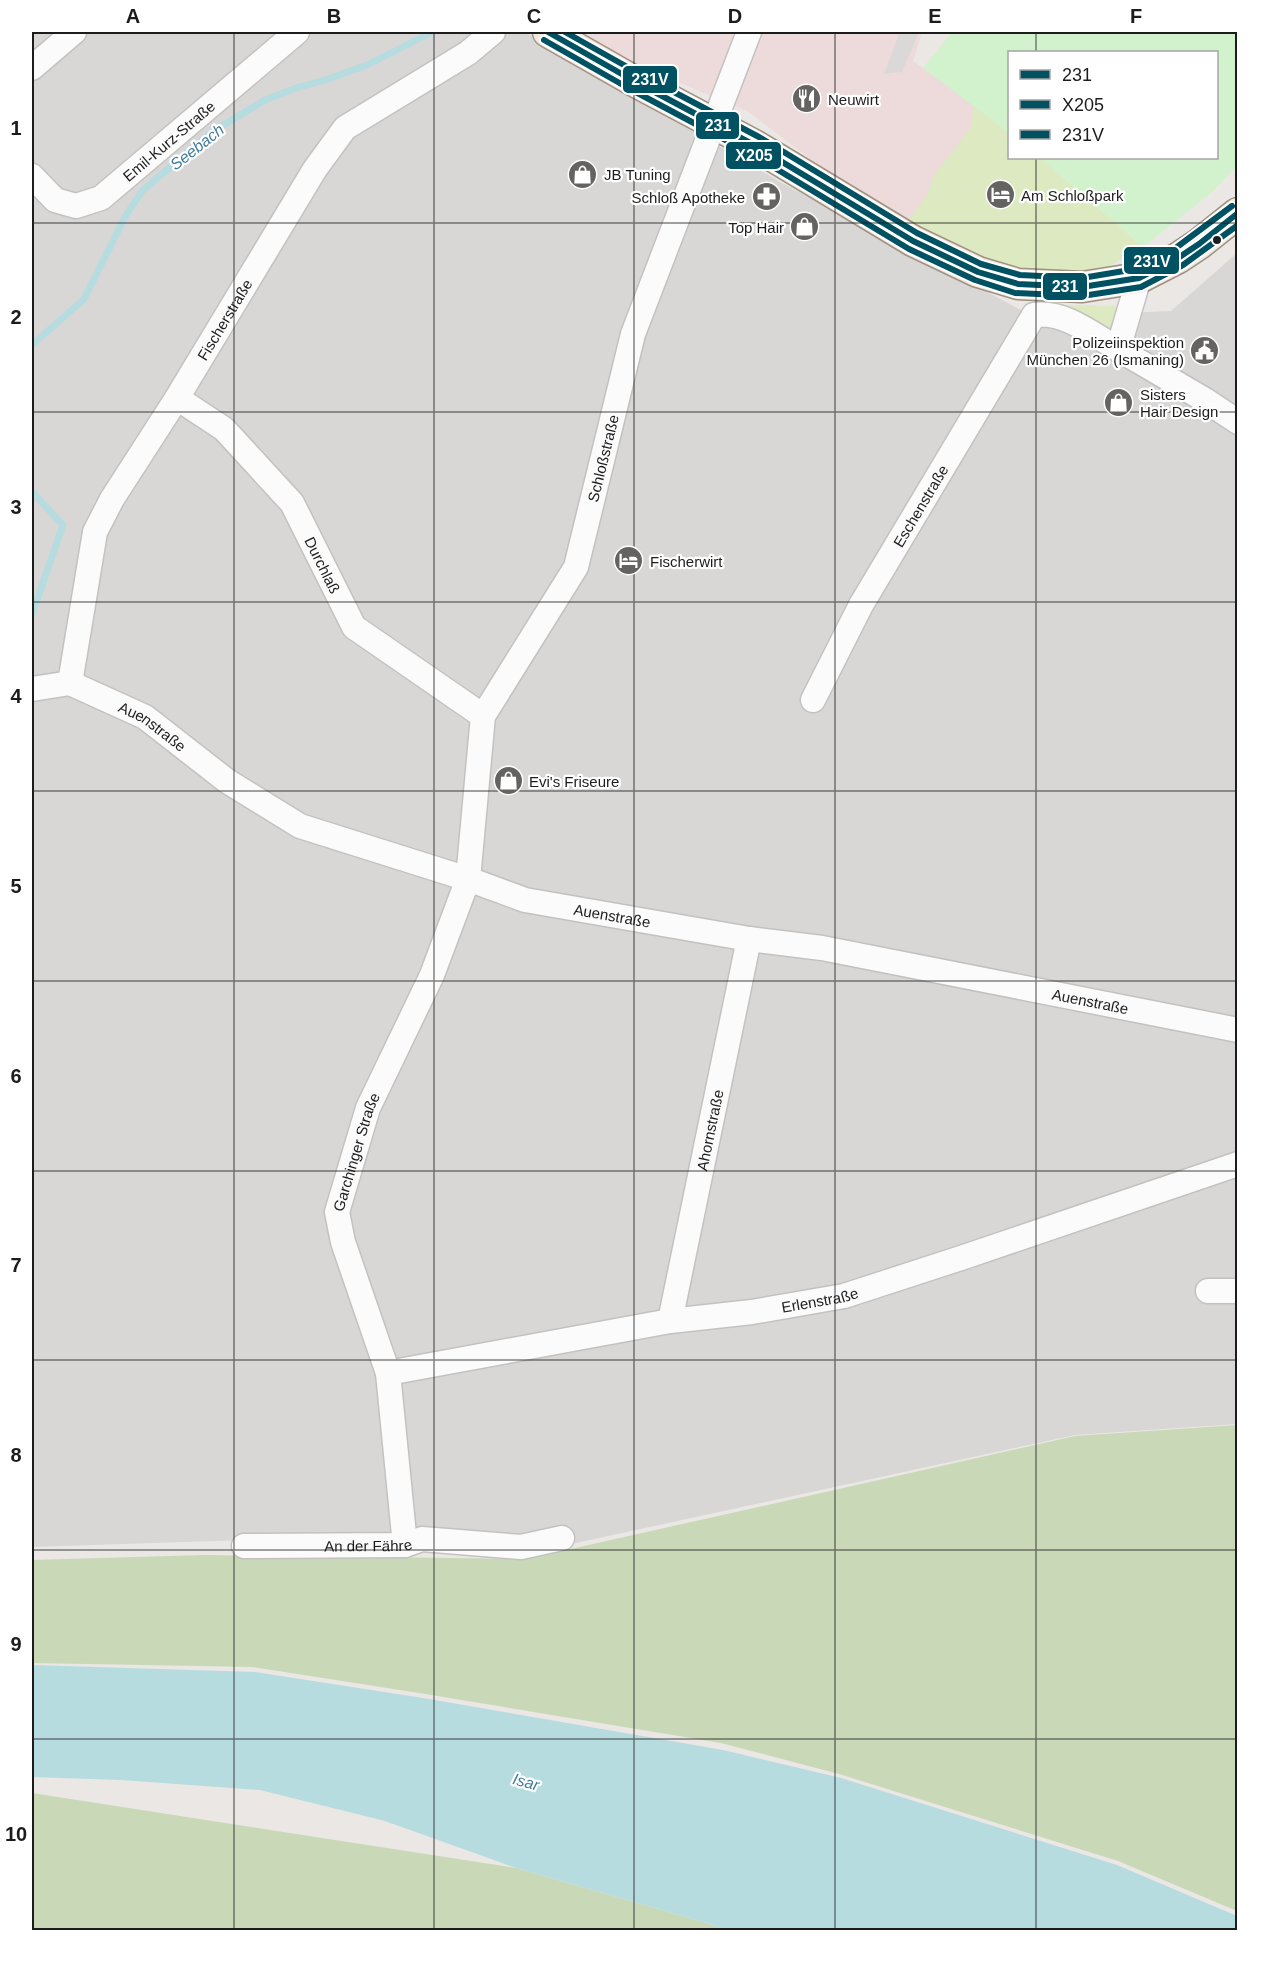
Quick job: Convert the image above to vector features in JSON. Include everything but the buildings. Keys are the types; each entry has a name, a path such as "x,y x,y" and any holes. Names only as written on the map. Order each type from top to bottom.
{"main road":[{"path":"548,32 754,145 913,241 978,272 1018,284 1082,286 1140,278 1178,258 1238,213"}],"street":[{"path":"32,68 74,32"},
{"name":"Emil-Kurz-Straße","path":"32,176 55,200 76,206 101,198 297,32"},
{"name":"Fischerstraße","path":"70,683 95,532 112,499 177,399 315,168 345,128 468,53 493,32"},
{"name":"Schloßstraße","path":"468,879 483,716 576,567 633,334 749,32"},
{"path":"1118,349 1140,278"},
{"path":"1018,284 1034,315 1045,313 1065,318 1205,400 1238,422"},
{"name":"Eschenstraße","path":"813,700 861,605 1034,315"},
{"name":"Durchlaß","path":"177,399 224,429 292,503 354,627 483,716"},
{"path":"32,689 70,683"},
{"name":"Auenstraße","path":"70,683 145,717 227,781 300,826 468,879 525,900 749,939 822,948 1238,1030"},
{"name":"Garchinger Straße","path":"405,1545 388,1373 343,1242 337,1212 368,1108 432,975 468,879"},
{"name":"Ahornstraße","path":"670,1321 749,939"},
{"name":"Erlenstraße","path":"388,1373 670,1321 752,1312 844,1296 1238,1164"},
{"path":"1208,1291 1238,1292"},
{"name":"An der Fähre","path":"244,1546 405,1545 422,1539 521,1547 562,1538"}],"shaded area":[{"path":"32,32 525,32 782,183 1034,317 1171,311 1237,253 1237,1424 1075,1435 525,1554 245,1540 32,1547"},
{"path":"563,32 922,32 913,61 974,104 1008,132 1008,159 1041,159 1083,202 895,223 749,112"},
{"path":"900,32 919,32 902,72 884,74"}],"green space":[{"path":"952,32 1237,32 1237,166 1211,193 1143,247 1041,159 1218,159 1218,51 1008,51 1008,132 923,68"},
{"path":"974,104 1008,132 1008,159 1041,159 1143,247 1104,269 1070,276 1019,270 967,254 907,222 927,195 934,175 970,129"},
{"path":"1059,305 1115,306 1117,316 1108,328 1095,328"},
{"path":"1237,1425 1237,1911 1118,1861 839,1774 721,1743 252,1667 32,1663 32,1560 204,1555 526,1559 1075,1436"},
{"path":"32,1793 516,1868 728,1930 32,1930"}],"water":[{"name":"Isar","path":"32,1665 255,1672 423,1698 723,1750 841,1778 1117,1865 1237,1916 1237,1930 728,1930 516,1868 385,1821 260,1790 121,1780 32,1777"}],"waterway":[{"name":"Seebach","path":"32,345 84,299 126,215 143,190 212,132 265,100 367,65 432,32"},
{"name":"Seebach","path":"32,492 63,525 32,614"}],"transit line":[{"name":"231","path":"548,32 754,145 913,241 978,272 1018,284 1082,287 1139,278 1178,258 1238,213"},
{"name":"231V","path":"565,32 759,137 917,233 981,264 1020,275 1082,278 1136,269 1173,250 1232,206"},
{"name":"X205","path":"544,40 750,153 909,249 975,280 1015,293 1082,296 1141,287 1183,265 1238,225"}],"place":[{"name":"Neuwirt","path":"807,99"},
{"name":"JB Tuning","path":"583,174"},
{"name":"Am Schloßpark","path":"1000,195"},
{"name":"Schloß Apotheke","path":"766,197"},
{"name":"Top Hair","path":"805,227"},
{"name":"Polizeiinspektion München 26 (Ismaning)","path":"1205,351"},
{"name":"Sisters Hair Design","path":"1119,403"},
{"name":"Fischerwirt","path":"629,561"},
{"name":"Evi's Friseure","path":"508,781"}]}
